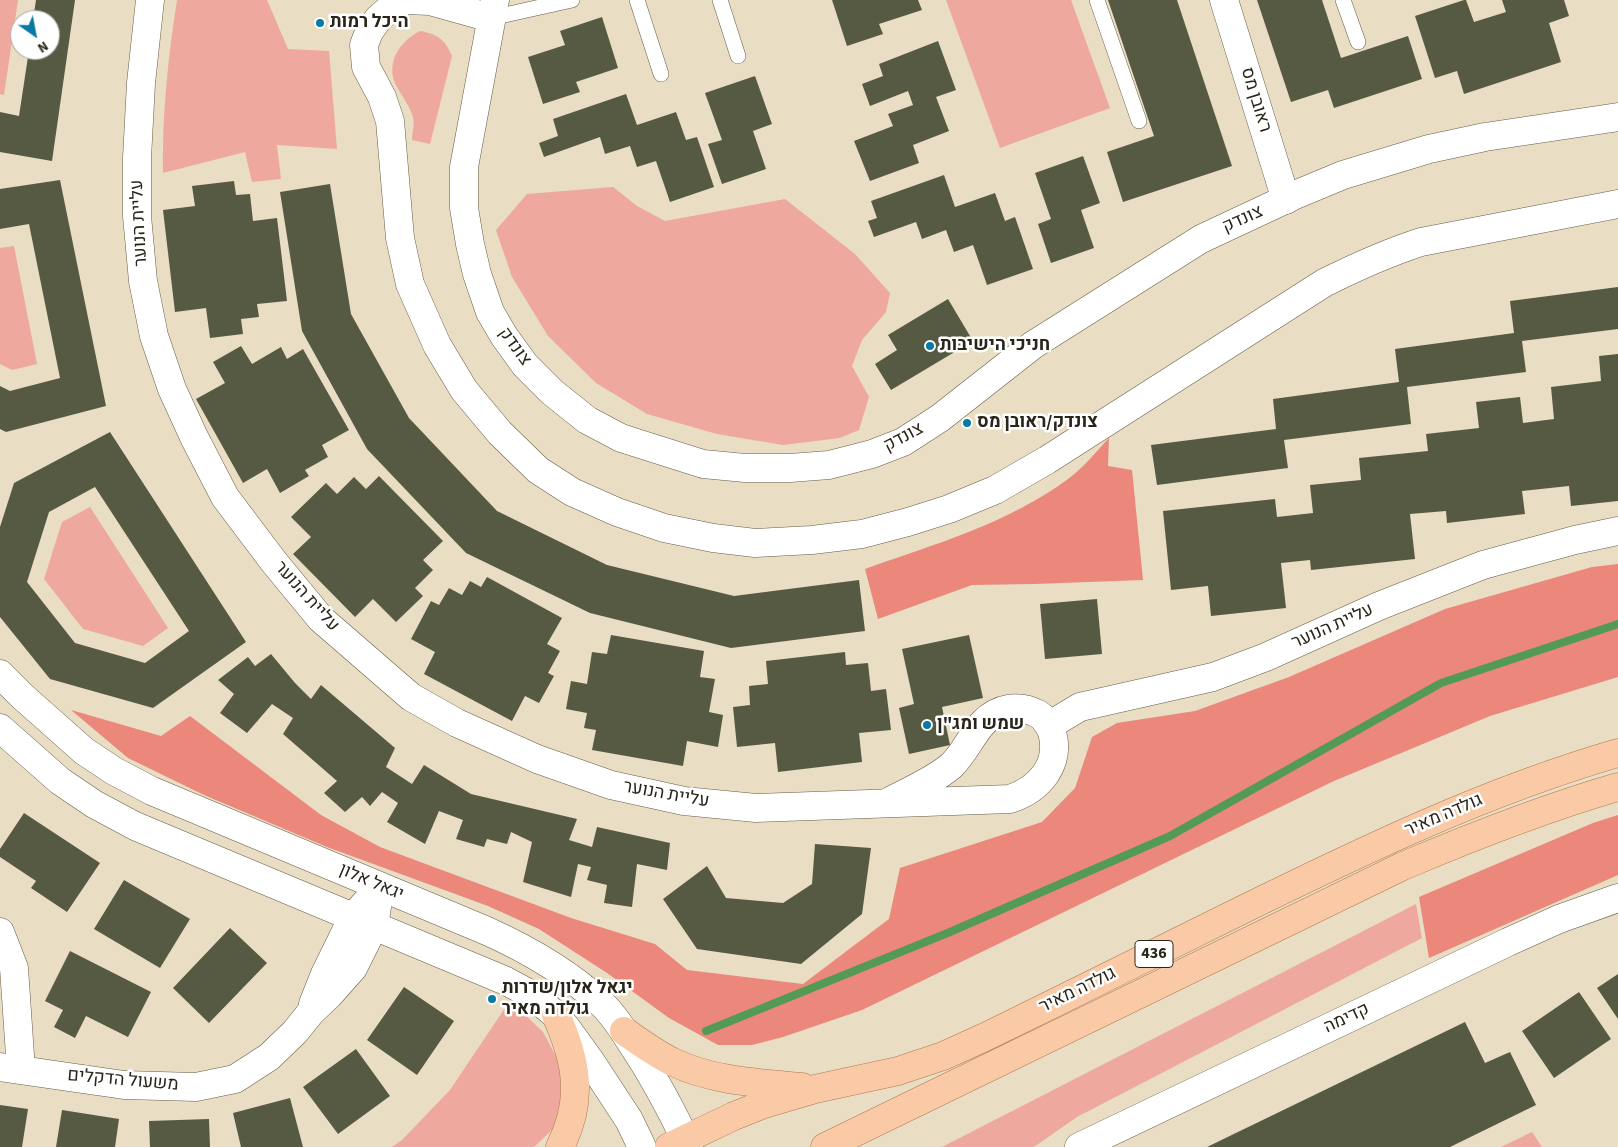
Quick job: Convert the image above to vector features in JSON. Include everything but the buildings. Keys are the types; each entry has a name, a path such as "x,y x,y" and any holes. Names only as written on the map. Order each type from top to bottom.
{"main road":[{"name":"גולדה מאיר","path":"681,1144 764,1104 815,1089 898,1071 943,1056 1336,863 1424,824 1575,766 1618,753"},
{"name":"גולדה מאיר","path":"834,1144 1404,866 1529,816 1618,787"},
{"path":"556,1015 568,1041 574,1067 576,1094 572,1120 560,1147"},
{"path":"624,1031 674,1063 703,1073 741,1081 815,1089"}],"street":[{"name":"עליית הנוער","path":"150,0 140,92 137,216 143,281 154,336 172,389 225,497 274,562 321,619 411,697 458,723 537,760 611,785 684,801 756,808 1010,799 1024,794 1036,785 1053,762 1054,744 1050,725 1041,716 1028,709 1014,708 1001,710 983,723 952,765 938,775 888,802"},
{"path":"493,9 405,0 378,19 369,32 364,45 366,67 382,97 390,122 400,238 410,284 437,345 464,390 500,434 538,470 572,492 617,512 664,528 712,538 754,543 812,540 862,534 949,509 995,490 1047,460 1324,283 1357,266 1420,242 1618,204"},
{"name":"ראובן מס","path":"1224,0 1286,200"},
{"name":"צונדק","path":"493,9 464,167 464,208 470,244 477,274 490,312 504,336 525,365 552,392 586,420 621,438 703,464 745,468 790,468 829,465 872,454 903,442 940,418 1033,345 1201,239 1343,175 1429,149 1485,137 1618,116"},
{"name":"עליית הנוער","path":"1050,725 1080,707 1222,674 1266,657 1380,606 1483,565 1575,540 1618,531"},
{"name":"יגאל אלון","path":"0,674 84,751 114,771 152,791 522,947 552,964 604,1006 624,1031 652,1073 681,1144"},
{"path":"0,728 60,781 94,804 135,826 506,981 532,995 556,1015 592,1062 629,1120 642,1147"},
{"name":"משעול הדקלים","path":"11,1069 124,1085 196,1087 235,1079 270,1056 295,1032 311,1012 324,974 364,922 380,887"},
{"name":"קדימה","path":"1079,1147 1508,942 1559,919 1618,898"},
{"path":"0,932 14,968 11,1069"}],"lane":[{"path":"493,9 551,6 572,0"},
{"path":"637,0 661,74"},
{"path":"720,0 738,56"},
{"path":"1097,0 1139,121"},
{"path":"1343,0 1358,42"}],"shaded area":[{"path":"0,0 18,0 17,10 10,10 10,54 4,95 0,94"},
{"path":"177,0 267,0 288,49 329,51 337,149 277,145 281,179 252,182 245,152 163,173 166,86"},
{"path":"946,0 1071,0 1110,108 1000,148"},
{"path":"420,31 440,38 452,56 430,144 412,140 414,125 412,113 396,85 392,69 393,61 401,47"},
{"path":"613,187 637,206 665,221 785,199 855,254 890,293 886,312 862,340 852,366 869,397 859,430 840,438 783,445 717,434 647,414 596,383 548,336 512,277 496,230 527,194"},
{"path":"14,246 37,364 12,370 0,364 0,248"},
{"path":"1109,438 1108,466 1132,470 1143,580 972,585 878,619 865,569 970,531 1020,509 1074,475"},
{"path":"90,507 168,628 143,646 83,629 44,579 62,522"},
{"path":"1618,564 1618,677 1490,716 1334,781 862,1010 783,1037 752,1045 718,1045 669,1018 607,973 539,929 488,906 327,847 204,795 128,758 71,710 161,736 190,716 321,815 380,847 571,918 655,944 687,970 803,984 889,919 900,868 1042,822 1075,788 1092,737 1117,723 1195,711 1289,677 1445,609 1592,567"},
{"path":"1618,815 1618,875 1429,958 1419,897 1593,823"},
{"path":"1416,904 1422,938 1077,1117 1034,1147 942,1147"},
{"path":"507,1005 522,1012 543,1032 558,1060 565,1094 553,1129 534,1147 392,1147 402,1140 450,1090"},
{"path":"1532,1132 1542,1147 1501,1147"}],"waterway":[{"path":"706,1031 950,932 1170,836 1441,683 1618,624"}],"place":[{"name":"היכל רמות","path":"320,23"},
{"name":"חניכי הישיבות","path":"930,346"},
{"name":"צונדק/ראובן מס","path":"967,423"},
{"name":"שמש ומג\"ן","path":"927,725"},
{"name":"יגאל אלון/שדרות גולדה מאיר","path":"492,999"}]}
